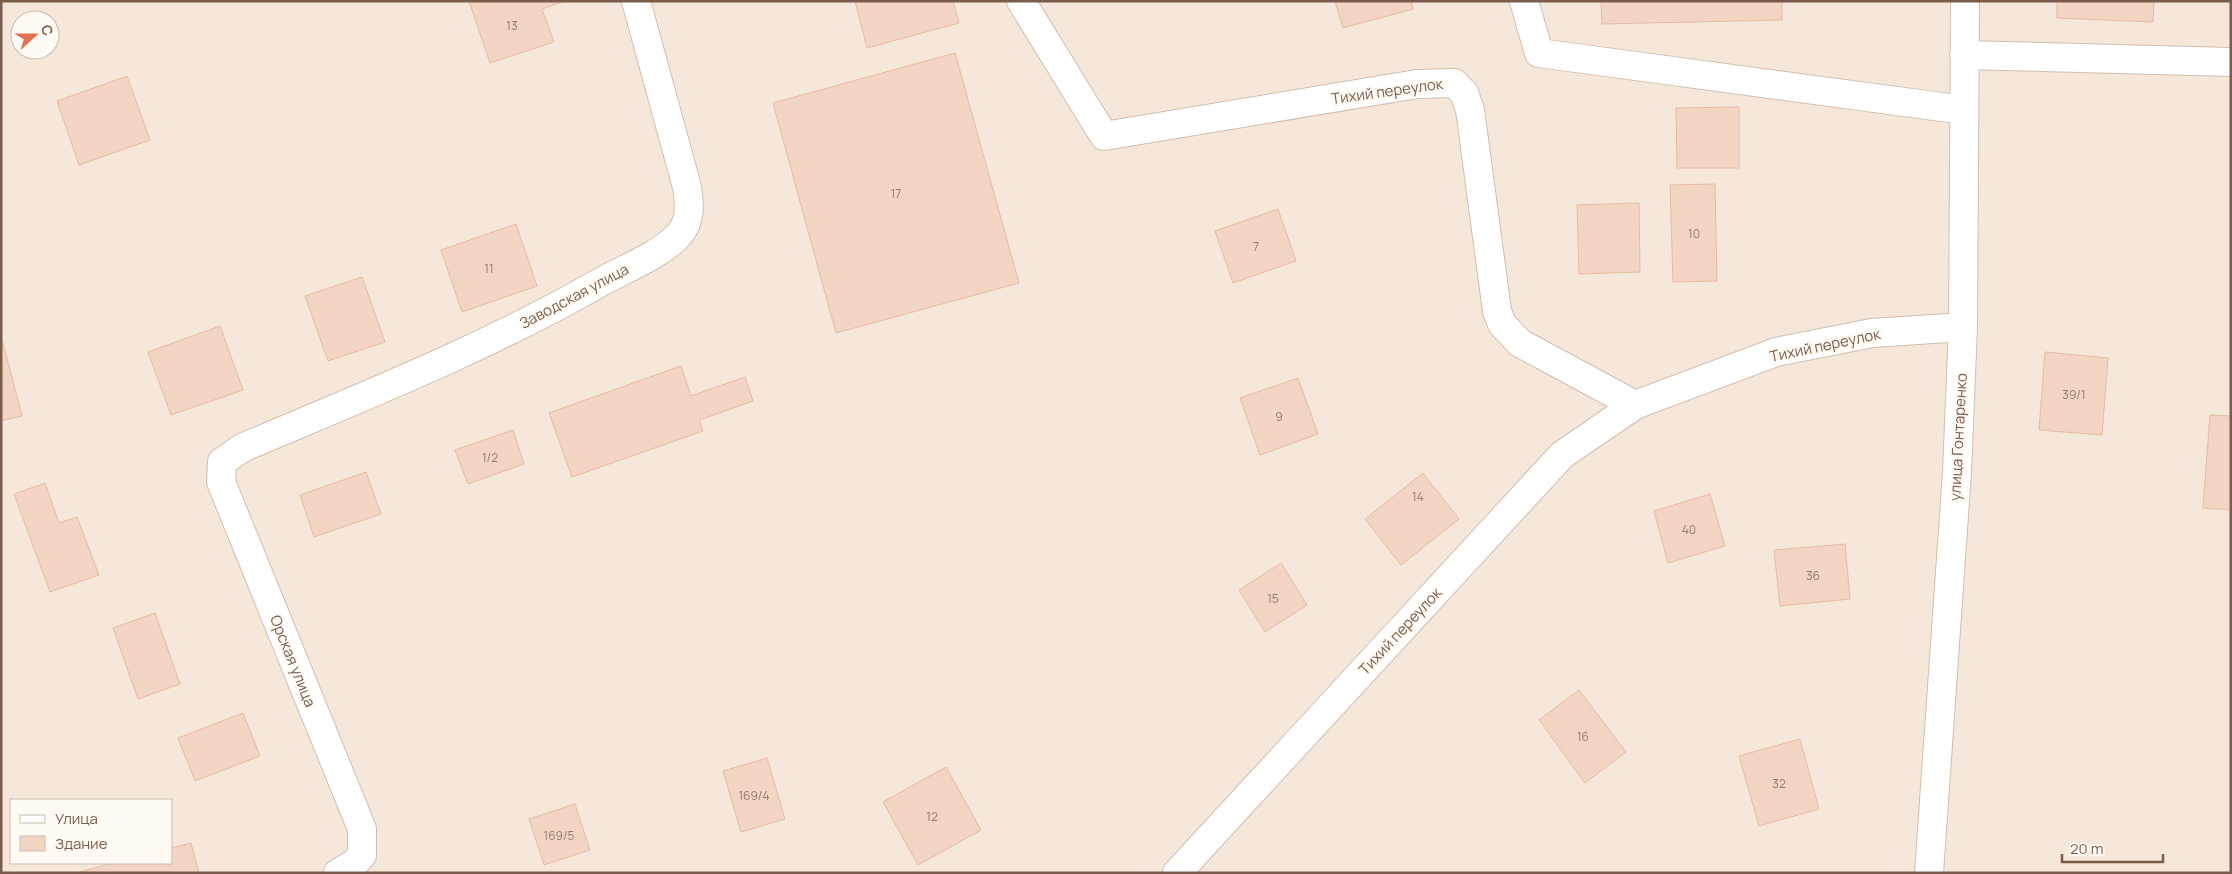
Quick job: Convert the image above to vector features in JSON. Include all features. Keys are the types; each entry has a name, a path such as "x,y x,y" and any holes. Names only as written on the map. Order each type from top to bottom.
{"street":[{"name":"Заводская улица","path":"242,448 422,371 556,308 661,248 678,236 688,220 690,206 687,187 636,1"},
{"name":"Тихий переулок","path":"1021,1 1104,136 1417,84 1454,83 1464,93 1470,110 1497,311 1502,324 1520,343 1635,405"},
{"path":"1524,1 1539,53 1964,110"},
{"name":"улица Гонтаренко","path":"1929,873 1957,472 1963,327 1965,1"},
{"path":"1964,55 2231,62"},
{"name":"Тихий переулок","path":"1177,873 1562,455 1635,405 1776,352 1872,333 1963,327"},
{"name":"Орская улица","path":"242,448 222,462 220,482 362,829 362,855 355,863 338,873"}],"shaded area":[{"path":"1,1 2231,1 2231,873 1,873"}],"building":[{"path":"469,1 565,1 542,9 554,42 490,63"},
{"path":"855,1 953,1 959,23 867,48"},
{"path":"1335,1 1411,1 1413,9 1343,28"},
{"path":"1601,1 1782,1 1782,20 1602,24"},
{"path":"2057,1 2154,1 2153,22 2057,18"},
{"path":"955,53 1019,283 836,333 773,103"},
{"path":"127,76 150,140 79,165 57,101"},
{"path":"1739,107 1739,168 1677,168 1676,108"},
{"path":"1715,184 1717,281 1673,282 1670,185"},
{"path":"1639,203 1640,272 1579,274 1577,205"},
{"path":"1278,209 1296,261 1233,283 1215,231"},
{"path":"516,224 537,286 462,312 441,250"},
{"path":"362,277 385,342 328,361 305,296"},
{"path":"220,326 243,390 171,415 148,352"},
{"path":"3,343 22,416 1,421 1,344"},
{"path":"2045,352 2108,358 2102,435 2039,430"},
{"path":"681,366 691,396 745,377 753,401 699,420 703,431 572,477 549,413"},
{"path":"1298,378 1318,434 1260,455 1240,398"},
{"path":"2210,415 2231,416 2231,510 2203,508"},
{"path":"513,430 524,464 468,484 455,450"},
{"path":"366,472 381,514 314,537 300,495"},
{"path":"1423,473 1459,519 1401,565 1365,519"},
{"path":"45,483 59,523 77,517 99,575 50,592 14,494"},
{"path":"1710,494 1725,546 1668,563 1654,511"},
{"path":"1845,544 1850,599 1780,606 1774,550"},
{"path":"1281,563 1307,605 1265,632 1239,590"},
{"path":"155,613 180,684 138,699 113,628"},
{"path":"1579,690 1626,752 1585,783 1539,720"},
{"path":"243,713 260,756 195,781 178,738"},
{"path":"1800,739 1819,809 1759,826 1739,756"},
{"path":"767,758 785,819 741,832 723,771"},
{"path":"946,767 981,830 918,865 883,802"},
{"path":"575,804 590,850 544,865 529,819"},
{"path":"191,843 199,873 75,873 110,864 172,864 172,848"}]}
